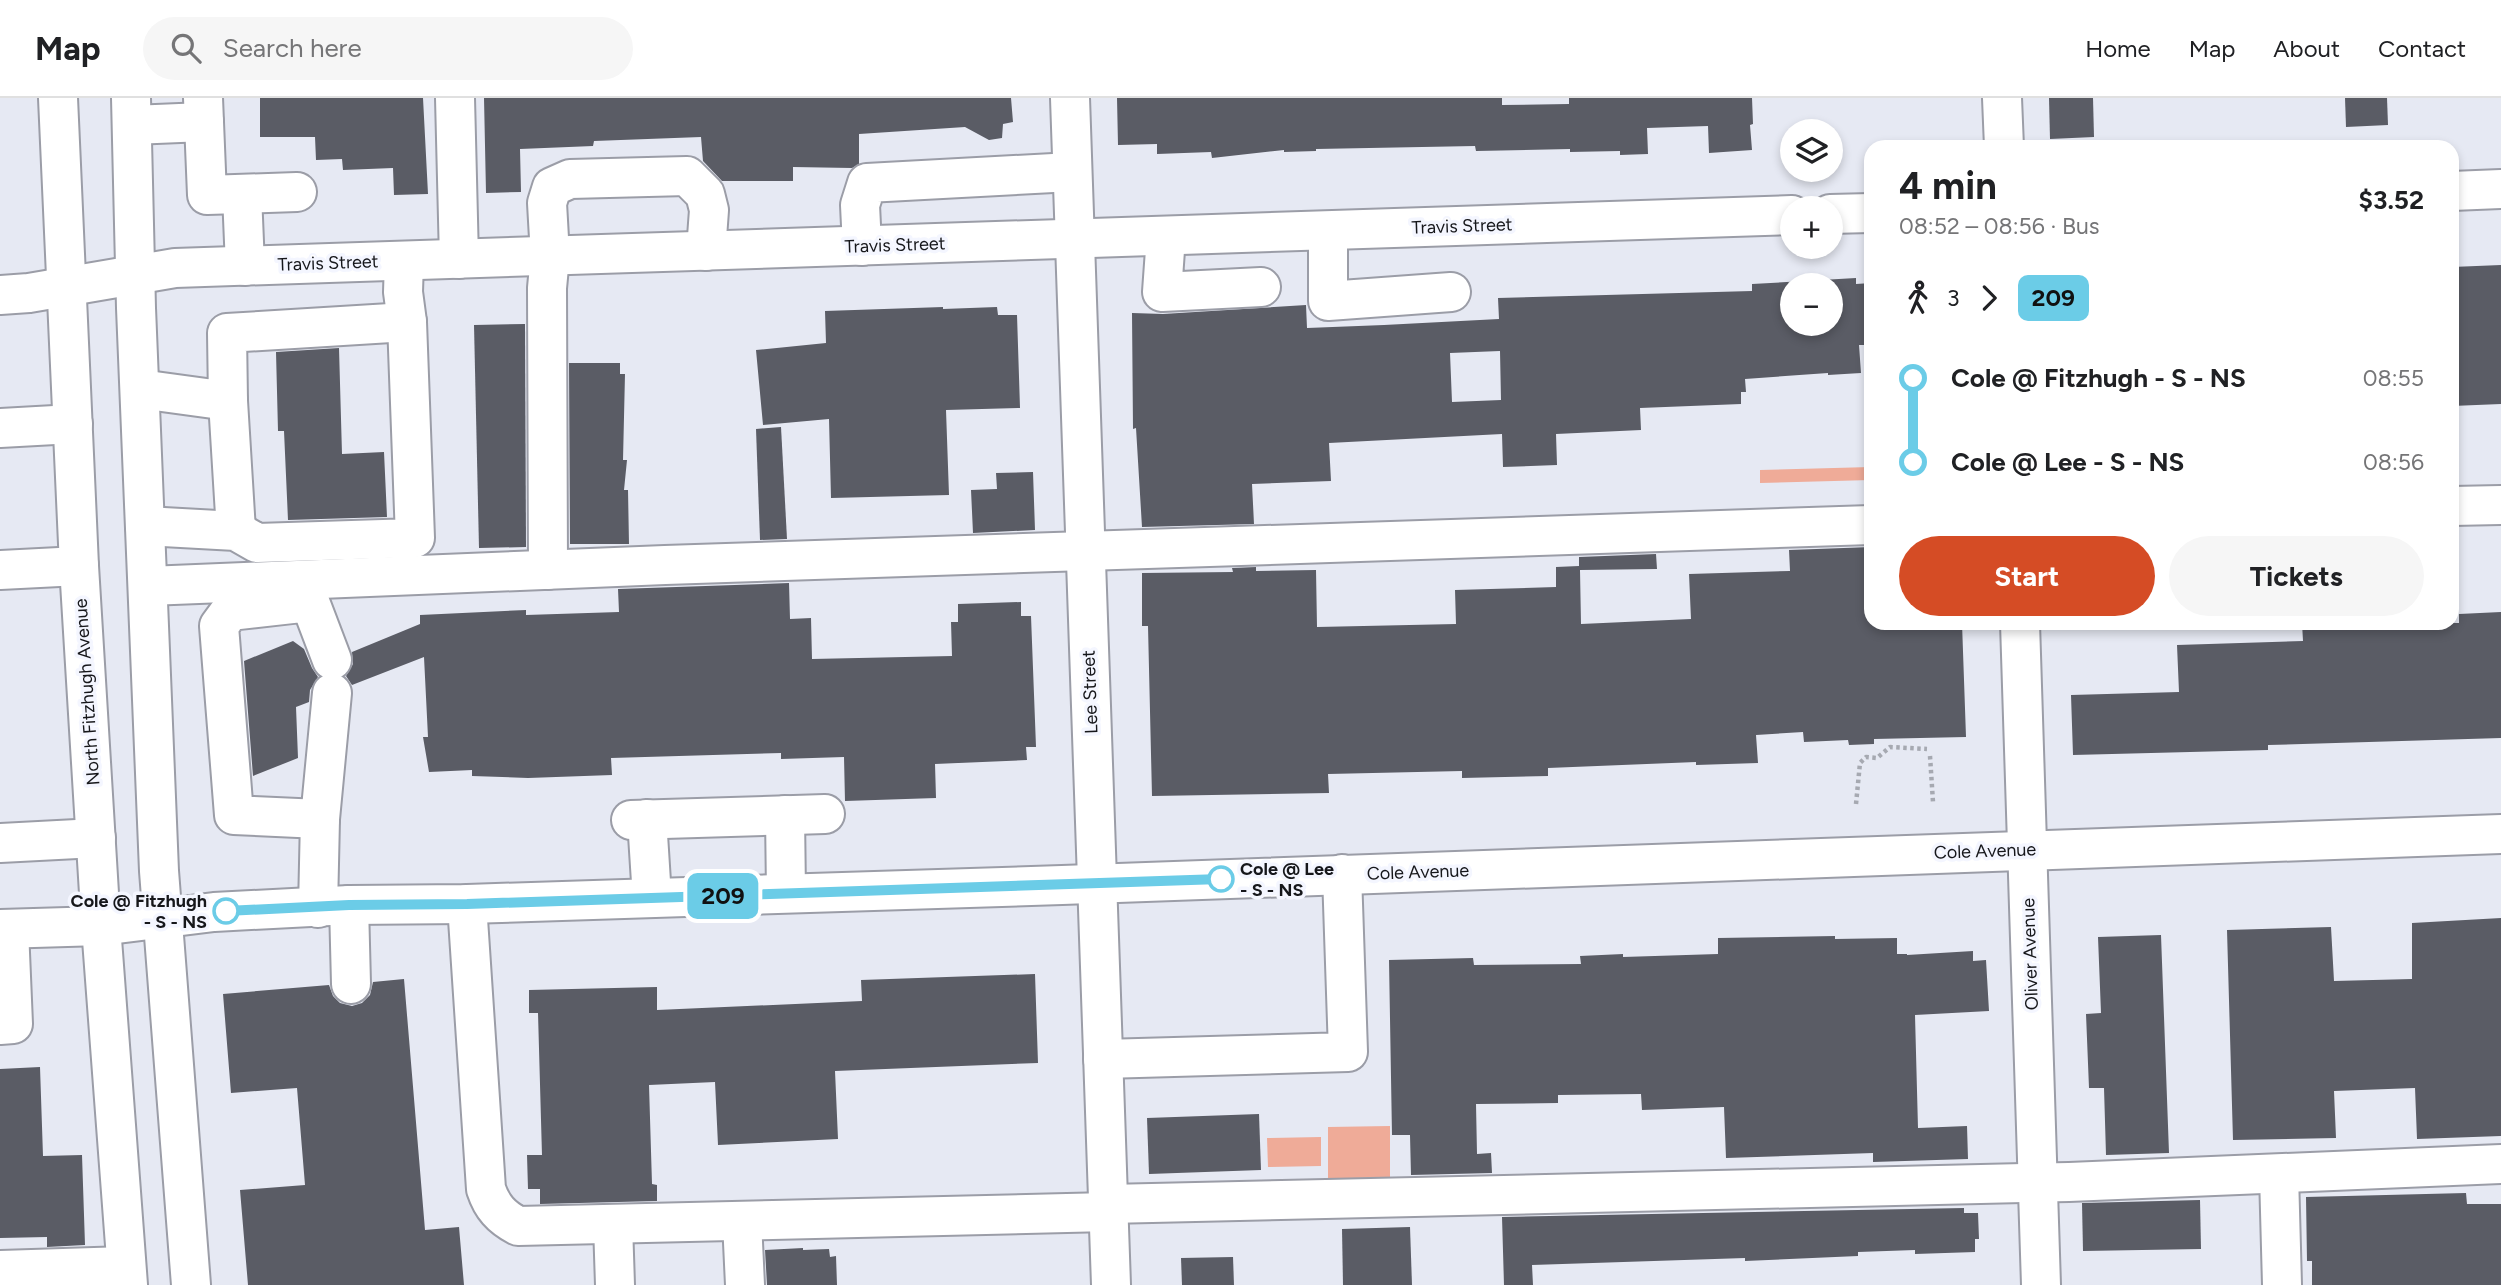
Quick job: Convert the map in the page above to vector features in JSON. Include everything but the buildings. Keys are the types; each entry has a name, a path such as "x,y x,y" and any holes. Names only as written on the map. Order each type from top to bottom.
{"street":[{"name":"North Fitzhugh Avenue","path":"58,98 79,566 101,926 127,1275"},
{"path":"455,98 459,259"},
{"name":"Lee Street","path":"1070,98 1111,1285"},
{"path":"2002,98 2004,140"},
{"path":"191,1285 162,919 135,275 132,111 204,110 207,195 297,192"},
{"path":"862,246 860,205 867,183 1072,172"},
{"path":"548,570 547,288 550,256 547,203 552,187 570,179 687,176 705,194 709,210 706,251"},
{"path":"2459,191 2501,189"},
{"path":"242,194 245,266"},
{"path":"1843,214 1864,213"},
{"name":"Travis Street","path":"0,295 29,293 175,268 1780,215"},
{"path":"1328,231 1328,301 1451,292"},
{"path":"1166,236 1162,292 1261,287"},
{"path":"145,526 247,537 415,538 407,322 403,292 404,261"},
{"path":"247,537 228,401 227,333 407,322"},
{"path":"140,389 228,401"},
{"path":"0,428 73,424"},
{"path":"2459,506 2501,505"},
{"path":"148,586 1864,525"},
{"path":"0,569 79,566"},
{"path":"320,819 234,815 219,626 230,611 310,602 332,676 320,819 333,906 351,984"},
{"name":"Oliver Avenue","path":"2020,630 2041,1285"},
{"path":"652,898 639,820 825,814"},
{"path":"785,815 786,894"},
{"name":"Cole Avenue","path":"5,929 101,926 214,912 333,906 786,894 2501,834"},
{"path":"0,843 96,838"},
{"path":"1103,1059 1348,1052 1342,874"},
{"path":"467,904 486,1189 490,1201 506,1220 518,1226 2038,1183 2501,1164"},
{"path":"0,1025 13,1024 5,929"},
{"path":"2279,1174 2282,1285"},
{"path":"743,1221 745,1285"},
{"path":"613,1224 615,1285"},
{"path":"0,1270 127,1275"}],"path":[{"path":"1856,804 1860,763 1866,757 1877,758 1890,747 1927,750"},
{"path":"1930,756 1933,802"}],"shaded area":[{"path":"1864,467 1864,480 1760,483 1760,470"},
{"path":"1390,1126 1390,1178 1328,1179 1328,1127"},
{"path":"1321,1137 1321,1166 1268,1167 1267,1138"}],"bus line":[{"name":"209","path":"226,911 1221,879"}],"place":[{"name":"Cole @ Lee - S - NS","path":"1221,879"},
{"name":"Cole @ Fitzhugh - S - NS","path":"226,911"}]}
